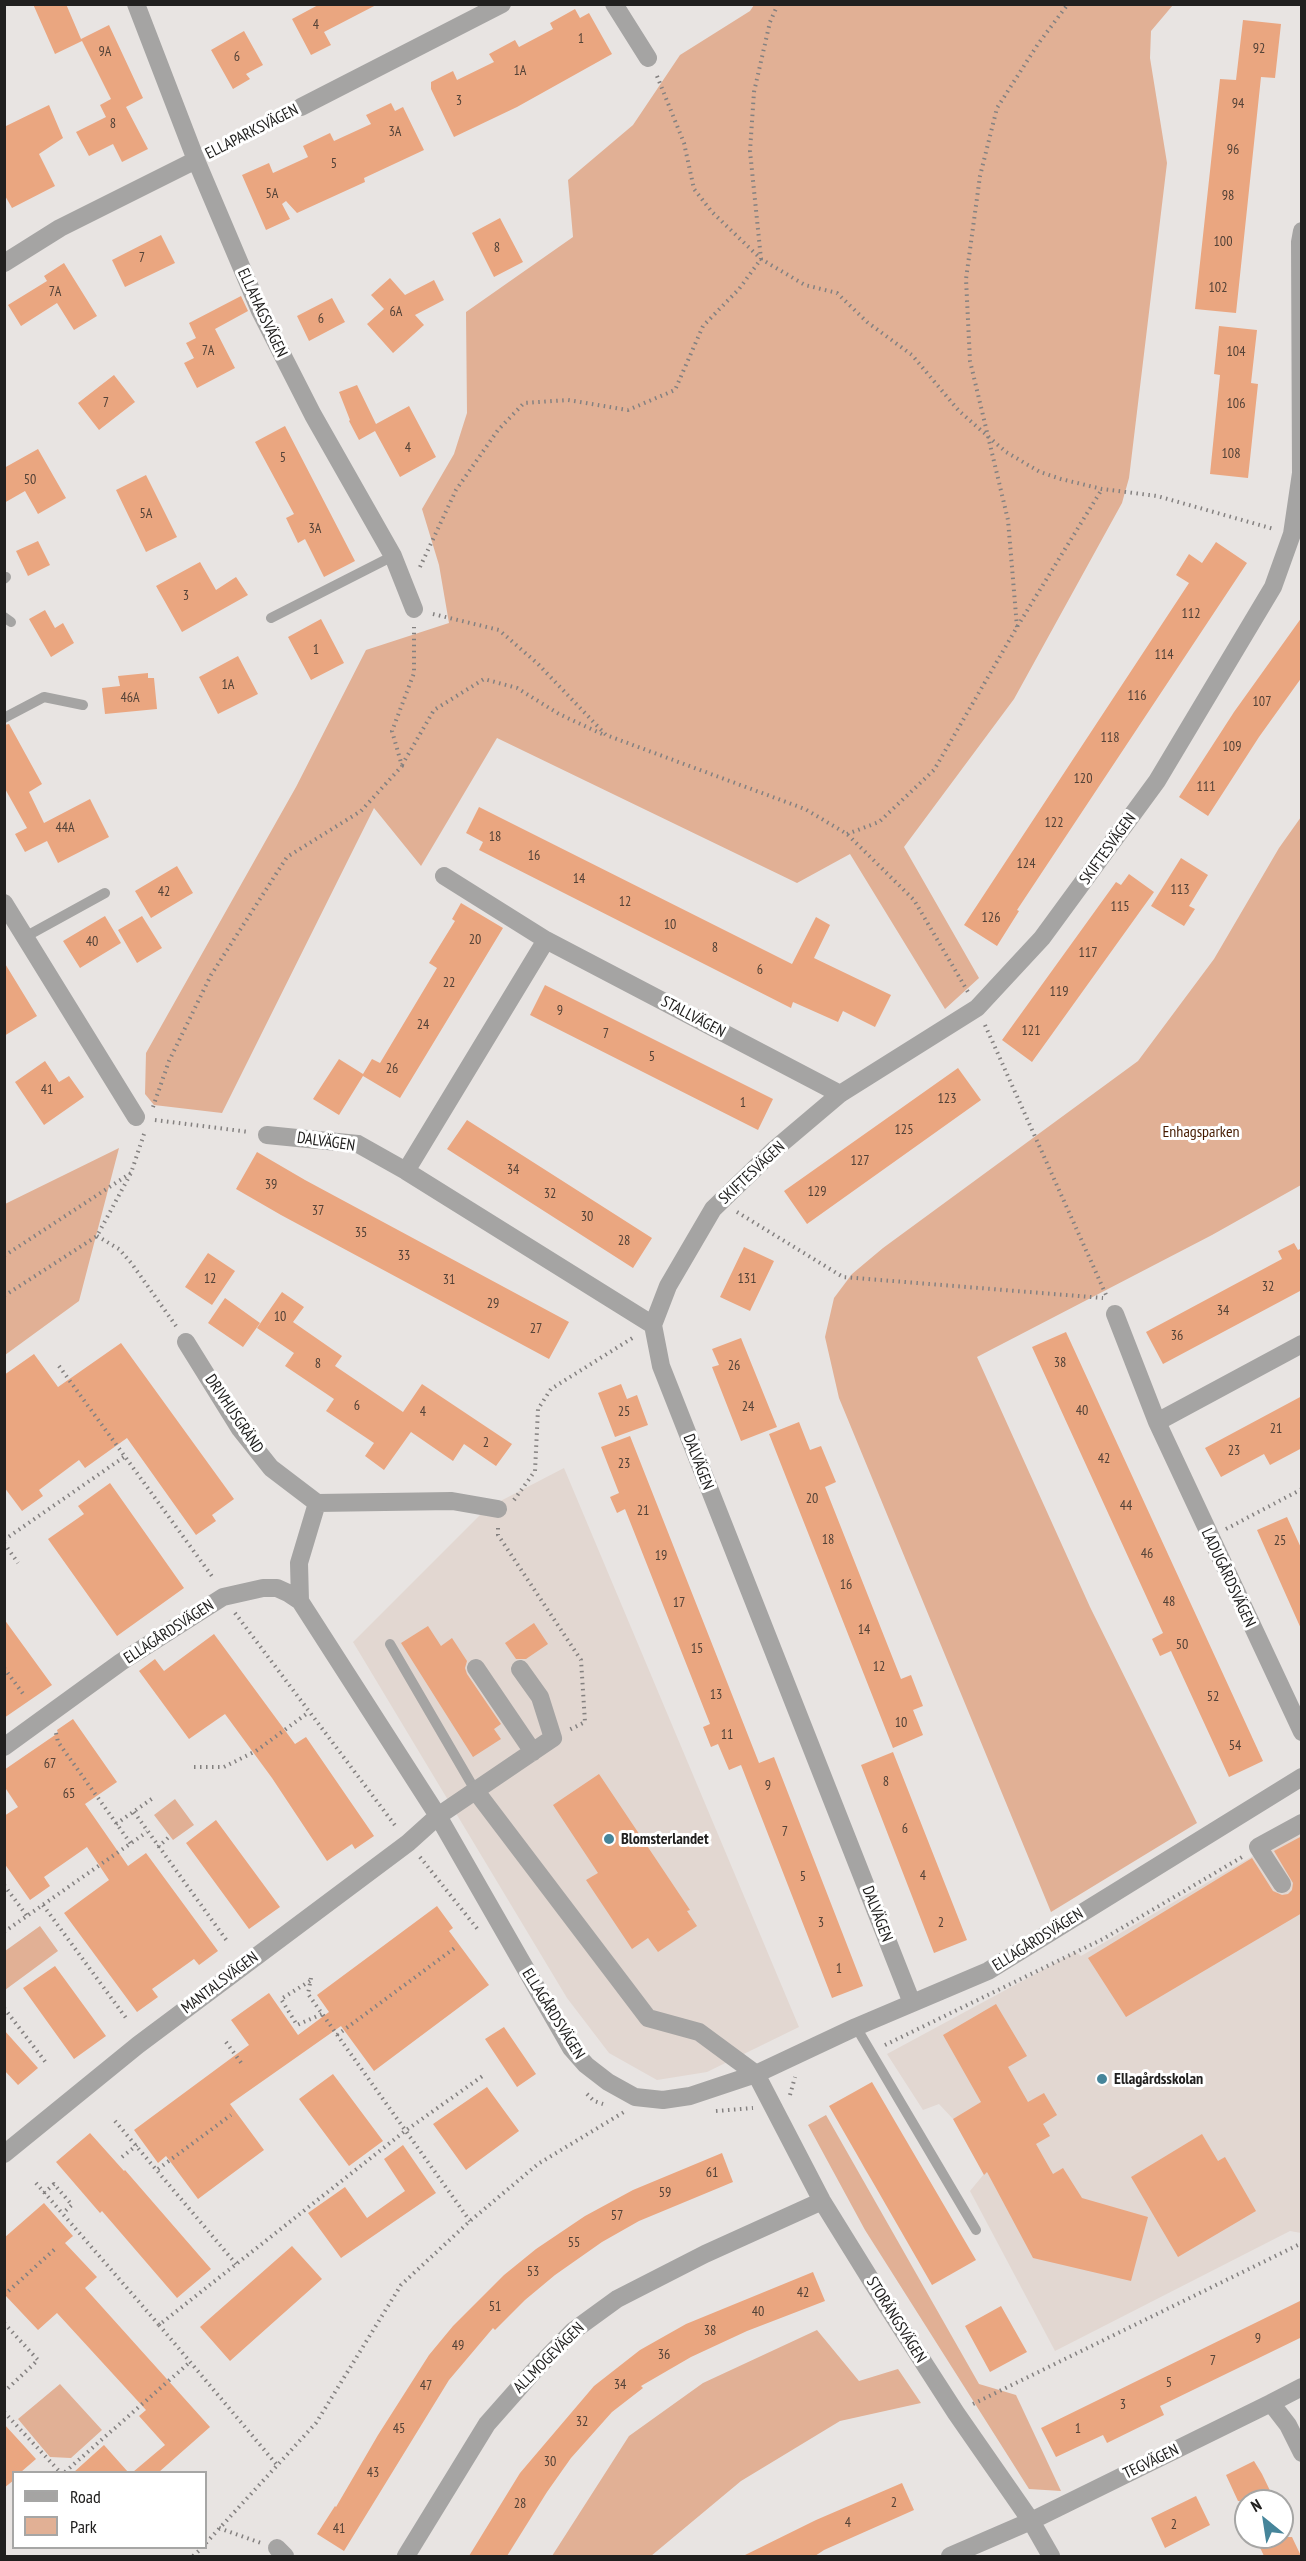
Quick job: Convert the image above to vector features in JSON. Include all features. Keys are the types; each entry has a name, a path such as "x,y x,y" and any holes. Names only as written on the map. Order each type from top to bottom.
{"street":[{"name":"ELLAHAGSVÄGEN","path":"136,4 237,260 276,345 393,556 411,601"},
{"name":"ELLAPARKSVÄGEN","path":"301,107 502,4"},
{"path":"614,4 648,58"},
{"name":"ELLAPARKSVÄGEN","path":"4,263 60,228 196,160"},
{"name":"SKIFTESVÄGEN","path":"653,1325 668,1286 713,1209 775,1149 840,1094 977,1008 1042,938 1157,781 1273,587 1297,535 1301,473 1300,242 1302,231"},
{"name":"STALLVÄGEN","path":"444,876 546,940 840,1094"},
{"path":"4,903 143,1118"},
{"path":"406,1171 546,940"},
{"name":"DALVÄGEN","path":"267,1135 358,1144 406,1171 653,1325 661,1366 912,2003"},
{"name":"LADUGÅRDSVÄGEN","path":"1111,1306 1157,1422 1302,1732"},
{"name":"DRIVHUSGRÄND","path":"186,1342 240,1429 271,1468 317,1503"},
{"path":"1157,1422 1302,1344"},
{"path":"300,1601 299,1563 317,1503 452,1501 498,1509"},
{"name":"ELLAGÅRDSVÄGEN","path":"4,1747 121,1662 223,1597 250,1590 277,1588 300,1601 438,1816 571,2048 586,2066 608,2082 635,2097 663,2100 690,2097 756,2074 856,2027 988,1971 1302,1777"},
{"path":"476,1668 533,1752"},
{"path":"520,1669 540,1697 553,1738"},
{"name":"MANTALSVÄGEN","path":"4,2154 138,2045 408,1843 438,1816 553,1738"},
{"path":"475,1790 648,2018 699,2032 756,2074"},
{"path":"1282,1884 1258,1847 1302,1823"},
{"name":"STORÄNGSVÄGEN","path":"756,2074 822,2201 956,2413 1031,2521 1051,2556"},
{"name":"ALLMOGEVÄGEN","path":"406,2556 488,2424 533,2372 573,2331 627,2294 705,2254 822,2201"},
{"name":"TEGVÄGEN","path":"1031,2521 1302,2387"},
{"path":"1271,2403 1288,2425 1302,2453"},
{"path":"950,2556 1031,2521"}],"lane":[{"path":"272,618 393,556"},
{"path":"4,718 44,697 83,705"},
{"path":"24,937 105,894"},
{"path":"390,1644 475,1790"},
{"path":"856,2027 976,2230"}],"path":[{"path":"402,766 392,731 414,673 411,601 456,490 498,430 524,403 568,400 628,410 675,390 703,326 739,289 761,259 750,151 754,92 770,22 778,4"},
{"path":"1017,627 1008,520 970,361 966,279 980,176 997,108 1038,44 1068,4"},
{"path":"648,58 684,143 694,189 712,212 761,259 805,285 837,293 867,322 912,355 959,411 1006,452 1040,472 1102,489 1157,496 1297,535"},
{"name":"ELLAPARKSVÄGEN","path":"196,160 301,107"},
{"path":"847,834 879,822 934,770 1017,627 1102,489"},
{"path":"411,601 499,630 538,664 606,735"},
{"path":"4,1296 98,1236 131,1173 143,1118 211,975 287,856 361,812 402,766 434,710 484,680 517,688 559,714 606,735 805,809 847,834 914,900 977,1008 1111,1306"},
{"path":"143,1118 267,1135"},
{"path":"4,1256 131,1173"},
{"path":"721,1202 843,1277 1111,1306"},
{"path":"98,1236 118,1249 132,1264 186,1342"},
{"path":"553,1738 585,1722 581,1660 498,1535 498,1509 516,1498 535,1471 538,1409 551,1389 653,1325"},
{"path":"60,1366 124,1457 207,1567 223,1597 408,1843 481,1934"},
{"path":"18,1563 4,1542 124,1457"},
{"path":"1210,1538 1302,1489"},
{"path":"4,1668 24,1695"},
{"path":"194,1767 224,1767 256,1751 309,1712"},
{"path":"58,1742 131,1844"},
{"path":"116,1824 153,1798"},
{"path":"134,1812 227,1941"},
{"path":"4,1932 147,1832"},
{"path":"158,1847 170,1836"},
{"path":"870,2052 1103,1939 1258,1847"},
{"path":"4,1885 27,1916"},
{"path":"43,1905 126,2018"},
{"path":"337,2035 456,1947"},
{"path":"322,2014 297,2025 281,1999 310,1979 308,1994 470,2221"},
{"path":"4,2008 47,2064"},
{"path":"226,2042 242,2064"},
{"path":"159,2325 405,2131 484,2075"},
{"path":"586,2093 594,2101 604,2105"},
{"path":"207,2542 316,2423 401,2285 470,2221 538,2164 624,2112 614,2108"},
{"path":"158,2169 231,2115"},
{"path":"115,2121 158,2169 236,2264"},
{"path":"122,2157 137,2145"},
{"path":"36,2183 277,2465"},
{"path":"44,2193 54,2184 72,2205 62,2213"},
{"path":"972,2404 1302,2243"},
{"path":"4,2295 55,2249"},
{"path":"4,2323 38,2360 4,2392"},
{"path":"66,2471 190,2362"},
{"path":"4,2412 59,2471"},
{"path":"219,2529 281,2552"}],"shaded area":[{"path":"564,1468 799,2027 707,2072 657,2080 609,2053 567,1998 353,1642 487,1508"},
{"name":"Ellagårdsskolan","path":"1301,1828 1301,2233 1290,2231 1055,2351 970,2191 984,2174 953,2119 939,2104 923,2110 887,2054 1076,1952 1081,1956"}],"green space":[{"path":"754,5 1173,5 1151,31 1150,58 1167,163 1129,478 1122,503 1014,699 904,847 979,978 945,1009 850,854 797,883 497,738 421,866 374,808 222,1113 154,1105 145,1094 146,1053 296,787 366,650 449,623 439,565 422,509 454,454 467,413 466,312 573,237 568,180 633,125 680,55 750,11"},
{"name":"Enhagsparken","path":"1301,817 1301,1185 1212,1235 977,1357 1090,1607 1197,1823 1051,1912 839,1398 825,1337 834,1298 852,1274 883,1248 1138,1061 1214,959 1279,848"},
{"path":"119,1148 79,1301 5,1355 5,1204"},
{"path":"175,1799 194,1825 173,1840 154,1815"},
{"path":"40,1926 58,1951 5,1990 5,1951"},
{"path":"826,2115 979,2384 1016,2395 1061,2491 1029,2489 865,2230 808,2125"},
{"path":"817,2330 859,2381 898,2369 921,2403 840,2421 741,2481 651,2556 552,2556 629,2436 703,2383"},
{"path":"60,2384 102,2430 71,2458 50,2457 18,2419"}],"building":[{"path":"33,4 66,4 81,39 109,25 143,98 126,107 148,149 122,162 113,144 89,156 76,132 106,117 100,105 111,99 82,41 55,54"},
{"path":"320,4 378,4 324,32 331,45 311,55 292,19"},
{"path":"575,9 580,18 589,13 612,54 517,107 454,137 431,89 431,82 453,71 457,80 494,62 489,54 515,40 519,47 553,29 550,23"},
{"path":"1243,20 1281,24 1275,78 1261,77 1236,313 1195,309 1220,79 1236,80"},
{"path":"244,31 263,65 246,74 250,79 233,89 211,50"},
{"path":"391,103 395,111 403,107 424,150 364,178 365,182 297,213 286,201 282,204 290,219 266,230 242,175 269,163 273,173 308,157 303,146 330,133 334,141 371,124 366,115"},
{"path":"49,105 63,138 39,154 55,186 12,208 4,194 4,127"},
{"path":"500,218 523,262 494,277 472,233"},
{"path":"161,235 175,263 125,287 112,260"},
{"path":"64,263 97,316 74,330 57,303 21,326 8,305 47,281 44,276"},
{"path":"390,278 405,295 434,280 444,300 415,315 424,325 393,353 367,324 384,309 371,295"},
{"path":"241,296 248,311 215,329 235,368 197,388 184,363 194,358 186,343 196,338 189,323"},
{"path":"332,298 345,322 309,341 297,316"},
{"path":"1219,326 1257,330 1251,383 1258,384 1248,478 1210,474 1220,375 1214,374"},
{"path":"114,375 135,402 99,430 78,403"},
{"path":"357,385 376,424 409,406 436,457 400,477 375,431 359,440 349,421 339,392"},
{"path":"285,426 355,561 324,577 305,539 298,543 286,518 294,514 255,442"},
{"path":"38,449 66,498 38,514 25,491 4,503 4,468"},
{"path":"146,475 177,537 146,552 116,490"},
{"path":"38,541 50,565 28,576 16,551"},
{"path":"1216,542 1247,563 1017,910 1019,911 997,946 964,925 1189,583 1176,575 1189,554 1202,563"},
{"path":"200,562 216,590 236,577 248,595 182,632 156,586"},
{"path":"45,610 55,628 63,623 74,643 51,657 29,619"},
{"path":"1302,617 1302,677 1259,737 1208,816 1179,797 1234,712"},
{"path":"321,619 344,663 311,680 288,637"},
{"path":"238,656 258,694 218,714 199,677"},
{"path":"148,673 148,678 154,678 157,709 105,714 102,688 120,686 118,676"},
{"path":"9,724 42,784 29,792 44,823 90,799 109,837 58,863 47,841 25,852 15,834 27,828 4,787 4,725"},
{"path":"479,807 792,964 816,917 830,925 814,958 891,995 875,1027 843,1011 838,1022 793,1002 791,1008 479,850 483,842 466,833"},
{"path":"1181,858 1208,875 1189,906 1195,909 1184,926 1151,906"},
{"path":"177,866 193,893 151,918 135,891"},
{"path":"1129,874 1154,892 1032,1062 1002,1040 1116,882 1121,885"},
{"path":"461,903 503,928 400,1098 363,1076 339,1115 313,1099 339,1059 363,1074 372,1059 380,1063 437,968 429,963 455,921 452,919"},
{"path":"105,916 121,943 80,968 63,941"},
{"path":"142,916 162,948 137,963 118,930"},
{"path":"4,962 37,1016 4,1036"},
{"path":"545,985 773,1099 758,1130 530,1015"},
{"path":"45,1061 59,1082 69,1076 84,1097 44,1125 15,1082"},
{"path":"958,1068 981,1100 807,1224 784,1191"},
{"path":"467,1120 652,1238 633,1268 447,1149"},
{"path":"257,1152 569,1322 549,1359 236,1189"},
{"path":"1294,1243 1298,1250 1302,1248 1302,1294 1300,1291 1163,1364 1146,1332 1282,1259 1278,1251"},
{"path":"744,1247 774,1261 750,1311 720,1297"},
{"path":"208,1253 235,1271 212,1305 185,1287"},
{"path":"282,1292 304,1307 293,1322 342,1356 335,1366 403,1412 422,1384 512,1444 496,1466 464,1444 453,1461 411,1432 384,1470 365,1456 374,1443 326,1411 334,1399 285,1366 294,1353 257,1328"},
{"path":"225,1298 260,1323 243,1347 208,1323"},
{"path":"1066,1332 1263,1761 1229,1777 1171,1651 1160,1656 1152,1639 1163,1633 1032,1347"},
{"path":"741,1338 777,1427 741,1441 712,1367 719,1365 712,1349"},
{"path":"121,1343 234,1499 212,1515 216,1521 196,1535 127,1438 85,1468 79,1460 39,1490 43,1496 22,1511 4,1487 4,1375 34,1354 58,1387"},
{"path":"621,1384 627,1399 637,1395 648,1425 615,1437 598,1393"},
{"path":"1302,1396 1302,1448 1270,1465 1264,1454 1221,1477 1205,1448"},
{"path":"799,1422 810,1450 821,1446 836,1482 825,1487 901,1679 911,1675 923,1706 913,1710 923,1735 893,1748 769,1434"},
{"path":"630,1436 759,1763 774,1757 863,1986 832,1998 741,1765 729,1770 718,1744 711,1747 703,1727 710,1724 625,1509 617,1513 610,1497 619,1493 601,1447"},
{"path":"110,1483 184,1588 117,1636 48,1539 84,1514 78,1506"},
{"path":"1287,1517 1302,1550 1302,1631 1257,1530"},
{"path":"4,1619 52,1685 4,1718"},
{"path":"534,1623 548,1644 526,1659 516,1659 505,1643"},
{"path":"428,1626 441,1646 452,1638 467,1661 465,1668 467,1674 501,1724 494,1729 501,1739 473,1757 401,1643"},
{"path":"214,1634 295,1744 306,1737 374,1836 355,1849 352,1844 327,1861 272,1778 225,1714 189,1739 139,1671 155,1659 164,1671"},
{"path":"73,1719 117,1782 85,1804 128,1866 146,1853 218,1951 199,1965 194,1959 152,1989 158,1997 137,2012 64,1913 109,1880 87,1847 44,1877 50,1886 30,1900 4,1863 4,1816 18,1807 4,1786 4,1770 58,1733 57,1730"},
{"path":"893,1752 967,1940 934,1953 861,1765"},
{"name":"Blomsterlandet","path":"599,1774 690,1910 687,1911 697,1926 658,1952 648,1938 632,1949 586,1880 598,1873 553,1805"},
{"path":"216,1820 280,1907 249,1929 186,1843"},
{"path":"1302,1836 1302,1913 1126,2017 1088,1958 1252,1858 1273,1891 1282,1895 1288,1894 1292,1890 1293,1883 1274,1851"},
{"path":"437,1906 453,1928 449,1931 489,1985 374,2071 341,2026 230,2104 264,2150 198,2199 166,2156 158,2163 134,2130 249,2045 231,2020 269,1993 298,2035 329,2012 317,1995"},
{"path":"55,1966 106,2036 74,2059 23,1988"},
{"path":"996,2004 1027,2056 1008,2067 1028,2102 1044,2093 1057,2115 1043,2124 1050,2136 1036,2144 1053,2174 1063,2168 1082,2198 1148,2217 1131,2281 1033,2258 987,2172 984,2175 953,2119 981,2102 943,2035"},
{"path":"504,2027 536,2074 517,2087 485,2039"},
{"path":"4,2030 38,2068 18,2085 4,2070"},
{"path":"333,2074 383,2141 349,2166 299,2099"},
{"path":"872,2082 976,2260 932,2285 829,2106"},
{"path":"487,2087 519,2131 466,2170 433,2124"},
{"path":"90,2133 211,2269 177,2298 56,2162"},
{"path":"1202,2134 1218,2161 1225,2157 1256,2211 1178,2257 1131,2177"},
{"path":"403,2145 436,2193 341,2258 308,2213 345,2187 367,2218 405,2191 384,2159"},
{"path":"722,2153 733,2182 639,2221 602,2242 555,2275 525,2300 495,2330 493,2328 449,2380 344,2551 317,2534 429,2355 453,2326 504,2275 536,2249 585,2216 633,2190"},
{"path":"44,2203 73,2236 65,2243 97,2277 85,2288 210,2427 160,2471 134,2471 165,2445 139,2416 146,2410 57,2313 38,2330 4,2294 4,2238"},
{"path":"292,2246 322,2279 230,2361 200,2327"},
{"path":"813,2272 825,2301 747,2331 691,2357 641,2386 643,2388 612,2412 571,2458 507,2556 469,2556 520,2473 594,2386 640,2350 686,2324"},
{"path":"1302,2300 1302,2337 1160,2406 1164,2415 1107,2443 1103,2435 1056,2457 1041,2428"},
{"path":"1001,2306 1027,2352 990,2372 965,2326"},
{"path":"4,2424 36,2459 22,2471 12,2471 12,2482 4,2488"},
{"path":"104,2445 127,2471 75,2471"},
{"path":"1254,2461 1269,2489 1234,2489 1234,2492 1226,2475"},
{"path":"902,2483 914,2510 815,2556 743,2556 816,2520"},
{"path":"1196,2496 1210,2525 1165,2548 1151,2518"},
{"path":"1294,2541 1301,2556 1264,2556 1261,2549 1294,2549"}],"place":[{"name":"Blomsterlandet","path":"609,1839"},
{"name":"Ellagårdsskolan","path":"1102,2079"}]}
